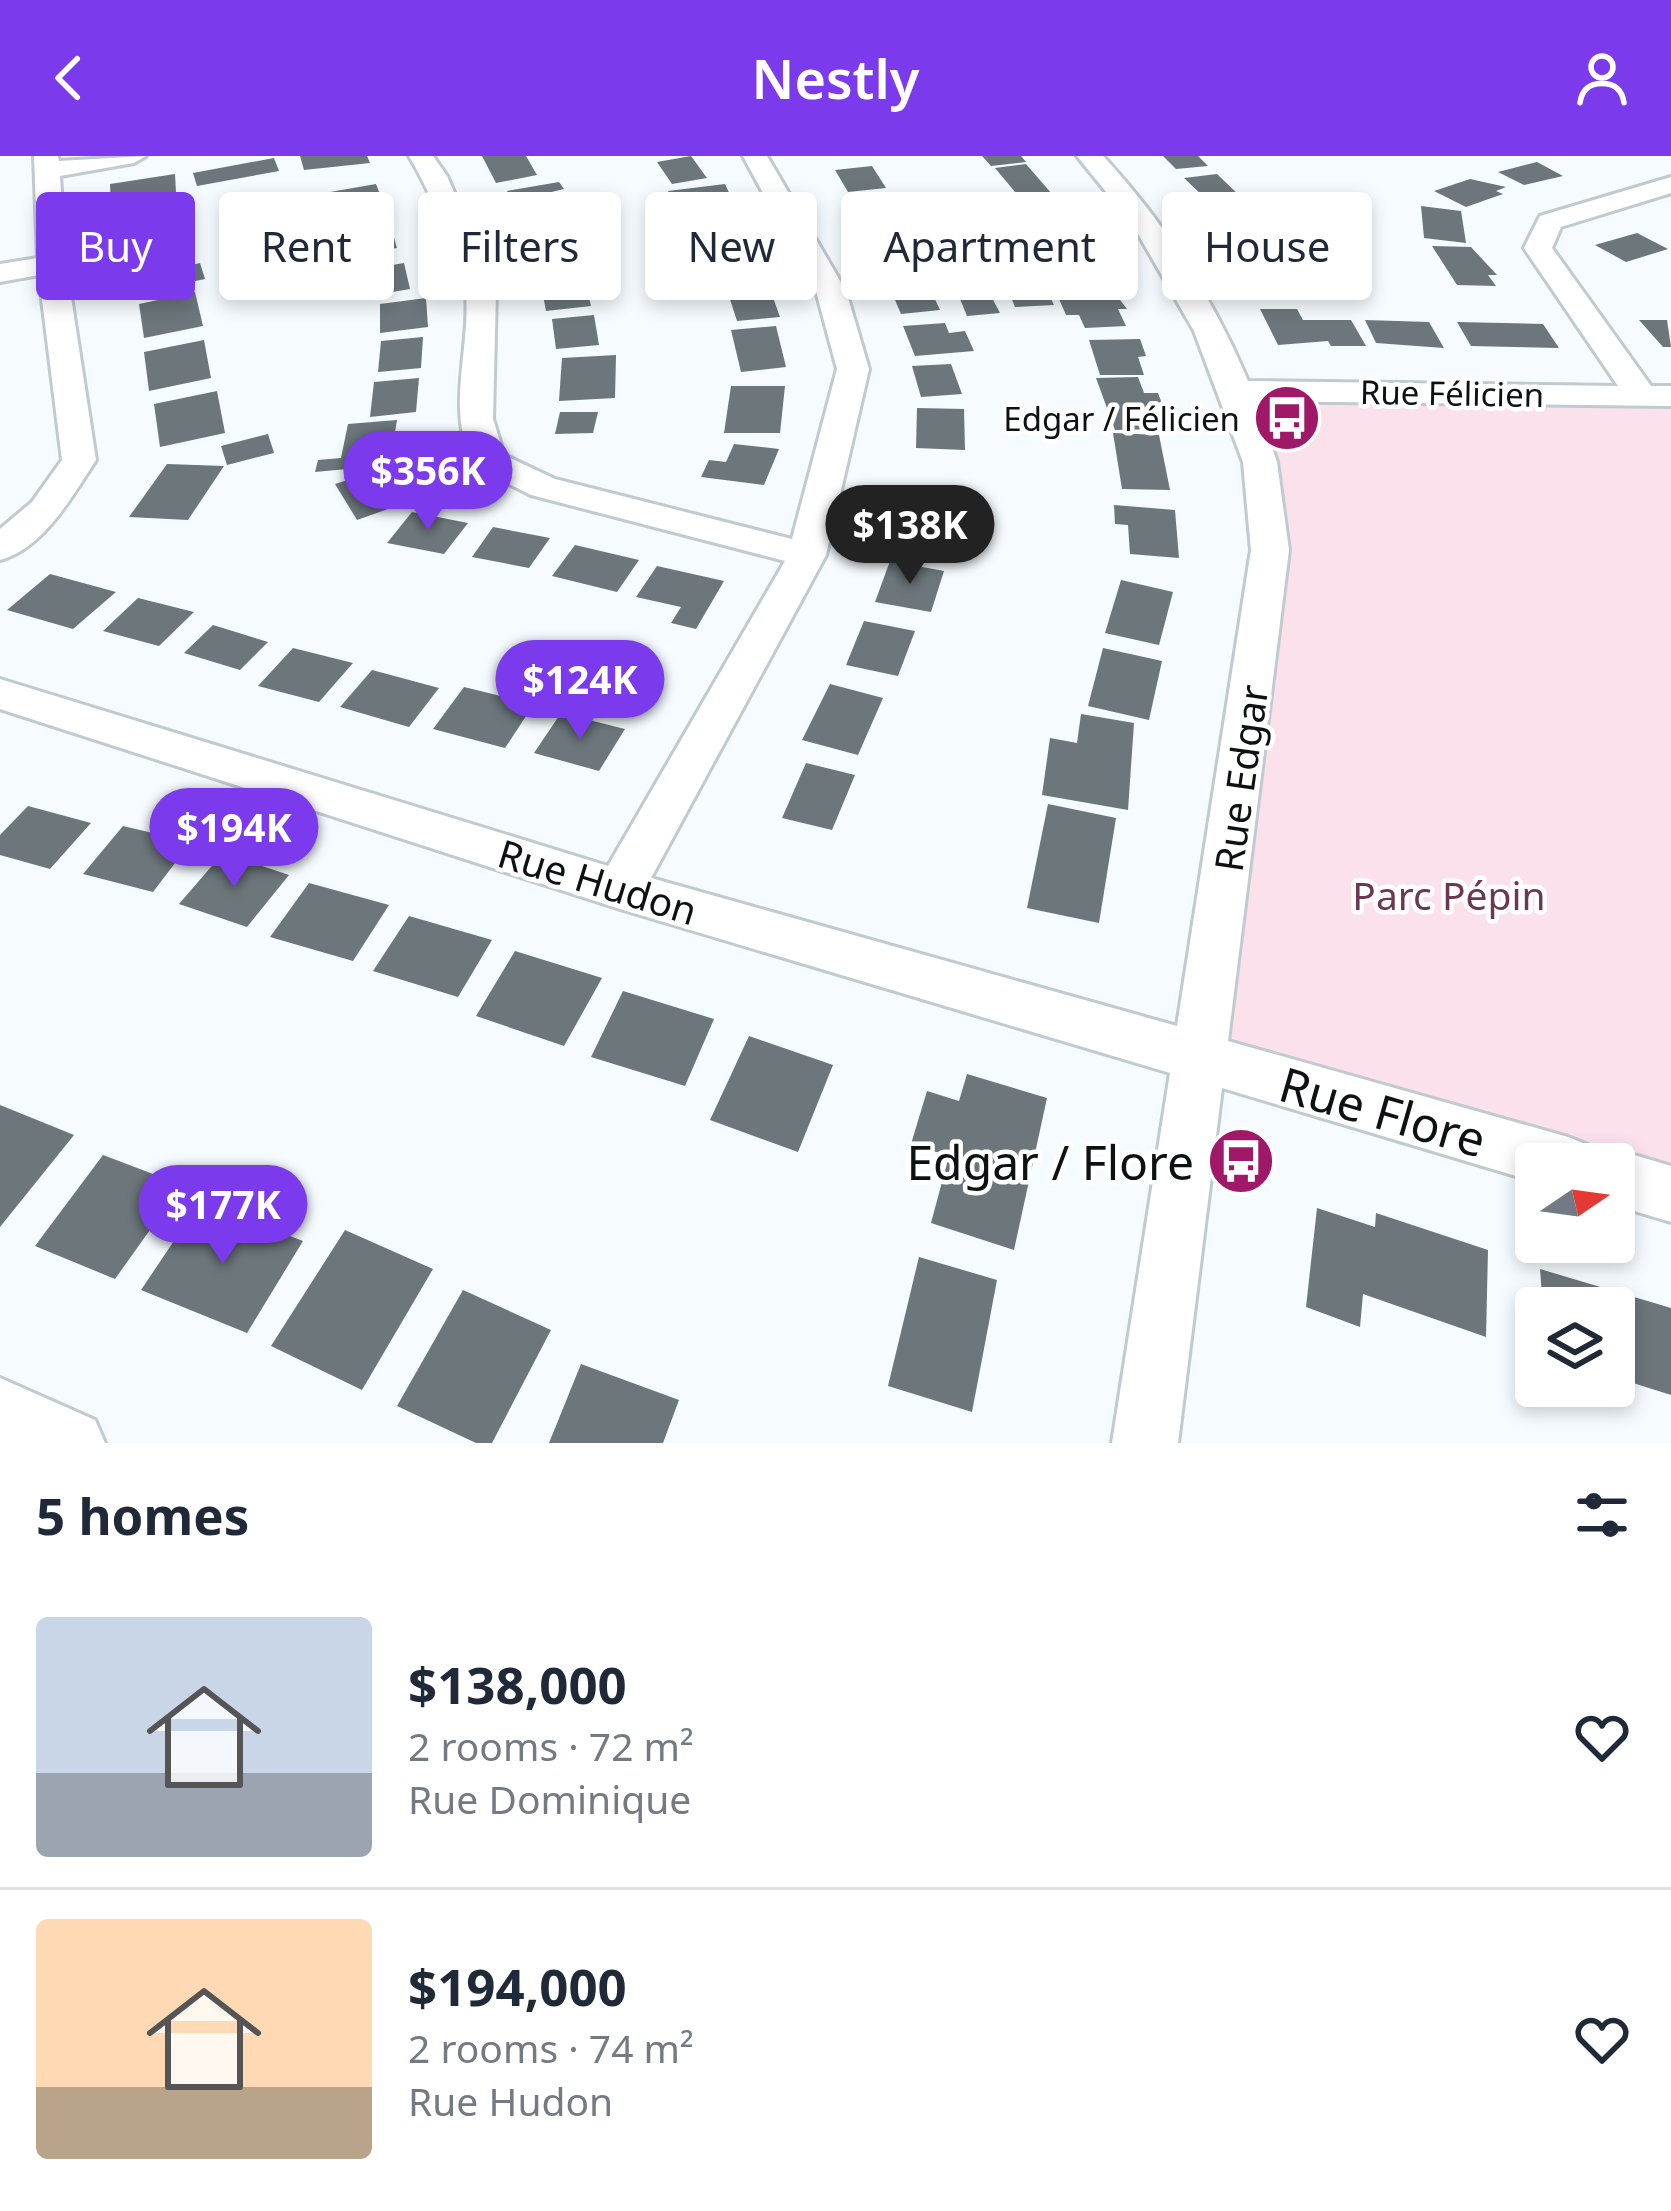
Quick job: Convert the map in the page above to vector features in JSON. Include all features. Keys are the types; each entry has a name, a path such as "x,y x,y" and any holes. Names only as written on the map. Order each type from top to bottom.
{"street":[{"path":"46,163 134,156"},
{"path":"421,156 482,290 476,419 489,461 543,488 807,555"},
{"path":"620,890 807,555 853,369 831,291 755,156"},
{"name":"Rue Edgar","path":"1089,156 1114,182 1203,314 1258,453 1270,550 1144,1443"},
{"path":"1656,396 1538,248 1550,222 1671,185"},
{"path":"0,273 36,267"},
{"path":"0,548 45,510 79,460 57,300"},
{"name":"Rue Félicien","path":"1233,391 1656,396"},
{"name":"Rue Hudon","path":"0,694 620,890 1198,1057"},
{"name":"Rue Flore","path":"1198,1057 1515,1149"},
{"path":"1635,1183 1671,1194"},
{"path":"0,1410 72,1443"}],"green space":[{"name":"Parc Pépin","path":"1233,391 1671,396 1671,1194 1635,1175 1635,1143 1533,1143 1199,1057 1265,606"}],"building":[{"path":"300,156 367,156 370,163 304,170"},
{"path":"482,156 526,156 537,175 496,183"},
{"path":"691,156 707,178 672,184 657,162"},
{"path":"982,156 1021,156 1026,162 991,166"},
{"path":"1163,156 1198,156 1208,166 1176,169"},
{"path":"274,158 279,171 197,186 193,173"},
{"path":"1537,162 1563,176 1524,185 1498,172"},
{"path":"1026,164 1050,192 1015,192 995,168"},
{"path":"872,166 886,188 848,192 835,170"},
{"path":"175,174 176,192 110,192 110,184"},
{"path":"1217,174 1236,192 1199,192 1184,178"},
{"path":"1470,179 1506,187 1496,191 1503,194 1466,207 1434,191"},
{"path":"559,182 564,189 551,192 507,191"},
{"path":"376,184 379,192 330,192"},
{"path":"725,184 729,192 668,192"},
{"path":"1421,206 1461,211 1466,243 1424,238"},
{"path":"1637,233 1668,249 1626,262 1595,245"},
{"path":"1432,246 1471,247 1497,275 1488,275 1496,286 1457,285"},
{"path":"200,263 205,279 195,281 195,264"},
{"path":"404,263 410,289 394,292 394,265"},
{"path":"195,292 203,326 144,338 139,304 195,300"},
{"path":"426,300 428,327 380,333 380,304"},
{"path":"544,300 590,300 591,306 546,311"},
{"path":"730,300 774,300 780,317 737,321"},
{"path":"895,300 935,300 940,310 901,314"},
{"path":"960,300 993,300 1000,313 967,316"},
{"path":"1012,300 1052,300 1054,305 1015,307"},
{"path":"1059,300 1120,300 1127,309 1118,309 1126,326 1085,328 1079,315 1066,315"},
{"path":"1260,309 1297,309 1303,320 1351,320 1366,346 1331,346 1328,341 1278,345"},
{"path":"594,315 599,345 556,349 552,319"},
{"path":"1365,320 1429,322 1444,348 1376,343"},
{"path":"1639,320 1667,320 1671,347 1663,347"},
{"path":"1457,322 1543,324 1559,348 1471,346"},
{"path":"945,323 949,333 965,331 974,351 915,356 903,326"},
{"path":"776,326 786,367 741,372 731,330"},
{"path":"423,337 421,368 378,372 381,341"},
{"path":"1140,339 1146,356 1138,357 1144,375 1100,375 1089,340"},
{"path":"204,340 211,378 149,391 144,352"},
{"path":"616,355 615,398 559,401 562,358"},
{"path":"951,364 962,394 921,397 912,366"},
{"path":"1138,377 1144,393 1158,393 1164,409 1154,409 1161,429 1115,430 1096,378"},
{"path":"419,378 416,412 370,417 374,382"},
{"path":"731,386 785,386 780,433 724,433"},
{"path":"217,391 225,433 160,447 154,404"},
{"path":"917,408 964,409 965,450 916,448"},
{"path":"560,412 598,412 593,433 555,434"},
{"path":"397,420 391,457 359,459 358,468 315,472 318,460 341,458 348,424"},
{"path":"1113,433 1159,435 1170,490 1122,489"},
{"path":"268,434 274,453 227,465 221,446"},
{"path":"734,444 779,449 764,485 701,477 709,460 726,462"},
{"path":"167,464 224,466 188,520 129,517"},
{"path":"382,469 405,503 357,520 335,484"},
{"path":"1114,505 1175,510 1179,558 1130,554 1128,525 1115,524"},
{"path":"916,506 963,514 952,552 903,544"},
{"path":"412,512 468,523 444,554 387,543"},
{"path":"493,527 550,538 529,568 472,557"},
{"path":"575,545 639,560 617,592 552,576"},
{"path":"890,561 944,571 931,612 875,602"},
{"path":"657,566 724,581 696,629 671,623 681,607 636,597"},
{"path":"50,574 116,592 73,629 7,610"},
{"path":"1121,580 1173,592 1159,645 1105,633"},
{"path":"138,598 194,612 159,646 103,631"},
{"path":"864,621 915,631 898,676 846,665"},
{"path":"213,625 268,642 240,670 184,653"},
{"path":"293,648 353,663 319,702 258,686"},
{"path":"1103,648 1162,661 1149,720 1088,706"},
{"path":"372,670 439,688 409,727 340,707"},
{"path":"830,684 883,698 858,755 802,740"},
{"path":"464,687 534,704 505,748 433,729"},
{"path":"561,713 625,729 599,771 534,753"},
{"path":"1081,714 1134,723 1128,810 1042,795 1050,738 1077,743"},
{"path":"806,763 855,775 832,830 782,818"},
{"path":"1048,804 1116,818 1099,923 1027,908"},
{"path":"28,806 91,823 50,869 0,855 0,835"},
{"path":"123,826 191,842 153,892 83,874"},
{"path":"223,853 289,875 247,927 179,904"},
{"path":"309,883 389,905 353,961 270,937"},
{"path":"409,916 492,940 458,997 373,971"},
{"path":"515,951 602,978 564,1046 476,1016"},
{"path":"623,991 714,1019 685,1086 591,1057"},
{"path":"749,1036 833,1065 798,1152 710,1120"},
{"path":"967,1074 1047,1098 1014,1250 931,1223 949,1156 911,1144 927,1091 959,1101"},
{"path":"0,1105 74,1135 0,1227"},
{"path":"103,1155 182,1185 115,1279 35,1246"},
{"path":"200,1202 303,1241 247,1333 141,1290"},
{"path":"1317,1208 1375,1227 1376,1213 1488,1250 1486,1337 1363,1294 1360,1327 1306,1307"},
{"path":"345,1230 433,1269 362,1390 271,1346"},
{"path":"919,1257 997,1280 972,1412 888,1386"},
{"path":"1540,1269 1600,1287 1541,1287"},
{"path":"463,1290 551,1330 492,1443 476,1443 397,1406"},
{"path":"1635,1297 1671,1308 1671,1395 1635,1384"},
{"path":"581,1364 679,1400 663,1443 549,1443"}],"place":[{"name":"Edgar / Félicien","path":"1287,418"},
{"name":"Edgar / Flore","path":"1241,1161"}]}
